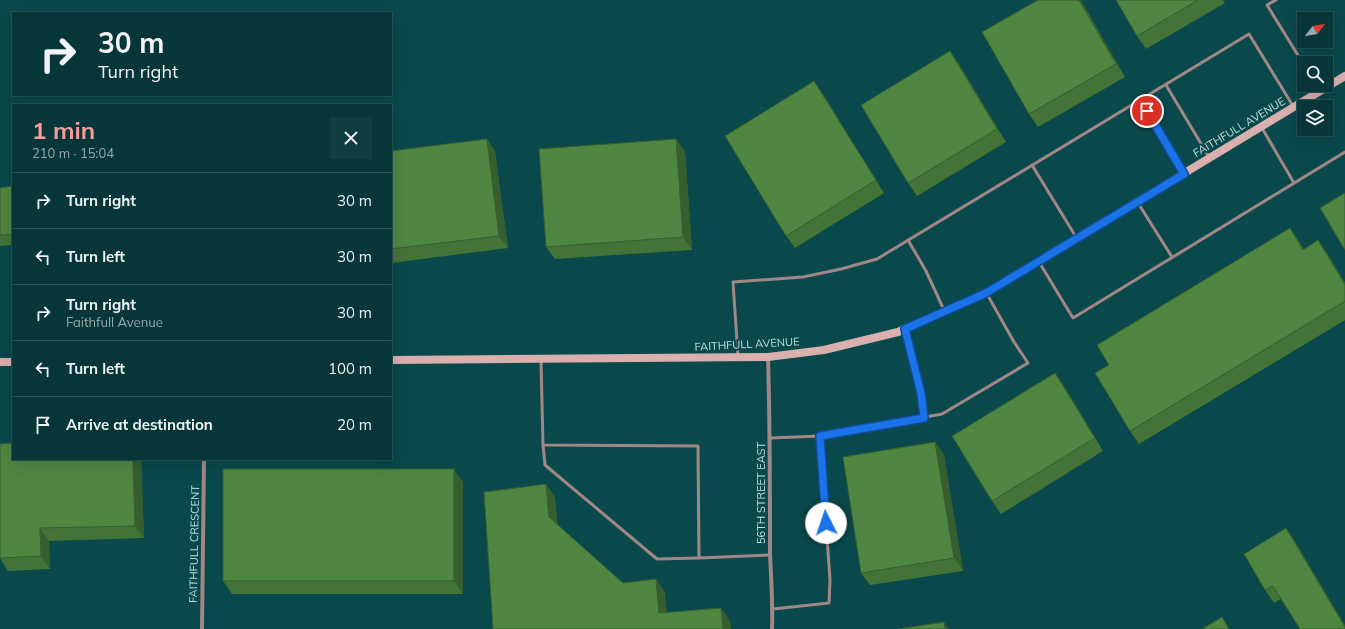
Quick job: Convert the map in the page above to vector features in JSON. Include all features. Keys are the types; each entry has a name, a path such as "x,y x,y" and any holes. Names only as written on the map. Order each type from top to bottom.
{"street":[{"name":"FAITHFULL AVENUE","path":"1333,81 1345,76"},
{"name":"FAITHFULL AVENUE","path":"392,360 768,357 824,350 905,329 986,293 1294,107 1313,92"},
{"name":"56TH STREET EAST","path":"768,357 770,554 773,609 772,629"},
{"path":"0,362 12,362"},
{"name":"FAITHFULL CRESCENT","path":"202,629 204,460"}],"lane":[{"path":"1276,0 1267,5 1298,56"},
{"path":"738,358 733,282 803,277 841,269 877,259 1249,34 1294,107"},
{"path":"1166,85 1210,158"},
{"path":"1140,100 1184,174"},
{"path":"1261,127 1294,183"},
{"path":"1038,262 1073,318 1345,152"},
{"path":"1032,165 1076,238"},
{"path":"1137,202 1172,257"},
{"path":"908,240 926,271 945,312"},
{"path":"770,438 820,436 942,414 1028,363 1014,342 986,293"},
{"path":"905,329 921,393 924,418"},
{"path":"541,360 545,465 657,559 770,554"},
{"path":"773,609 829,603 830,580 820,436"},
{"path":"544,445 698,446 699,558"}],"building":[{"path":"1038,0 1079,0 1116,64 1029,114 982,32"},
{"path":"1116,0 1198,0 1137,36"},
{"path":"950,51 997,129 908,183 861,105"},
{"path":"814,81 876,180 786,236 725,136"},
{"path":"487,139 499,236 392,249 392,151"},
{"path":"676,139 683,237 546,247 539,149"},
{"path":"12,186 12,234 0,235 0,188"},
{"path":"1345,193 1345,250 1320,208"},
{"path":"1290,228 1303,250 1318,240 1345,285 1345,301 1130,431 1095,373 1109,365 1097,345"},
{"path":"1055,373 1095,438 992,501 952,436"},
{"path":"935,442 954,558 861,573 843,457"},
{"path":"12,443 12,460 133,460 135,526 40,528 41,556 0,558 0,444"},
{"path":"223,469 454,469 454,581 223,581"},
{"path":"546,484 549,517 623,583 656,579 659,613 721,608 723,629 493,629 484,492"},
{"path":"1286,528 1345,629 1300,629 1273,586 1265,590 1244,554"},
{"path":"1222,617 1229,629 1202,629"},
{"path":"944,622 945,629 898,629"}],"route":[{"path":"826,523 820,436 924,418 921,393 905,329 986,293 1184,174 1147,111"}]}
